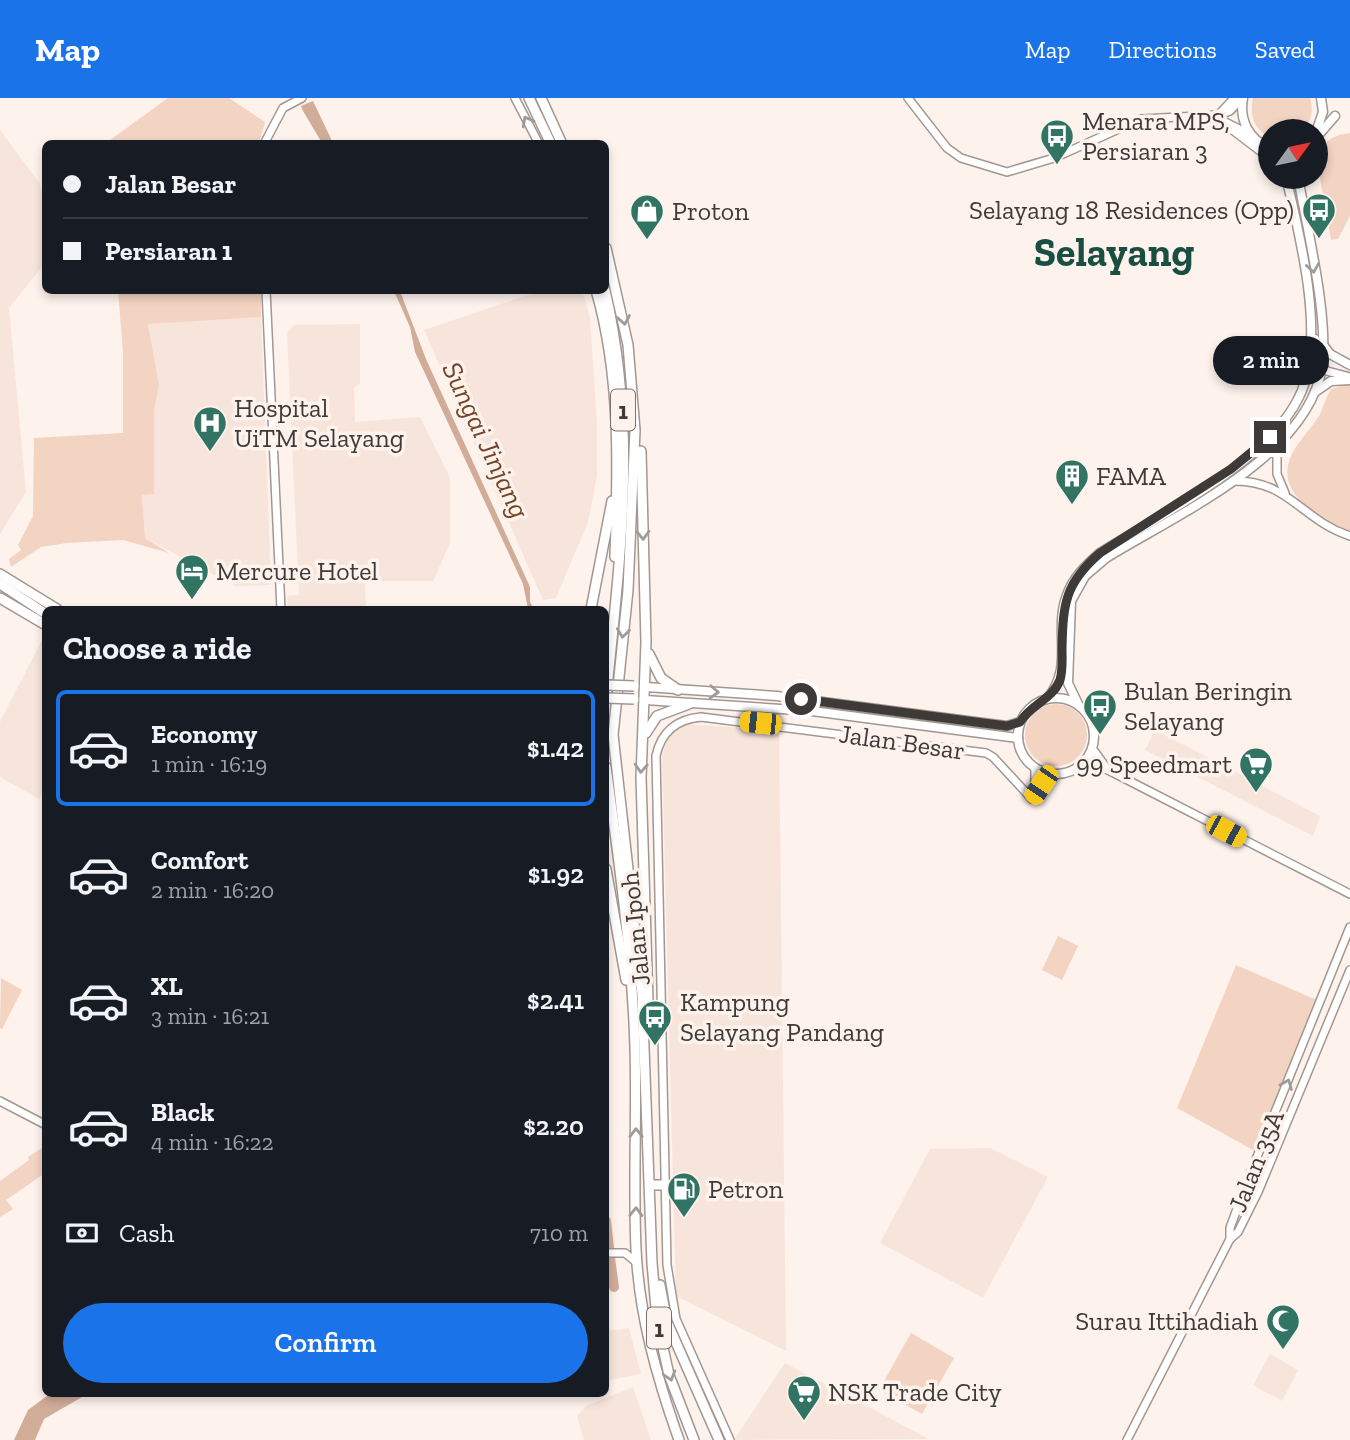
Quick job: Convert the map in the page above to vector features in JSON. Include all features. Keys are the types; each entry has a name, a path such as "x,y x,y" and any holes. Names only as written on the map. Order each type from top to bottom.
{"main road":[{"path":"529,98 549,140"},
{"path":"541,98 560,140"},
{"path":"1235,98 1211,115 1258,149"},
{"path":"1242,98 1242,116 1251,135 1258,140"},
{"path":"1321,98 1323,112 1321,119"},
{"path":"1328,124 1335,116"},
{"path":"541,140 542,125"},
{"path":"1288,189 1314,318 1316,355 1322,366"},
{"path":"1079,706 1069,701 1047,699 1036,703 1020,722 1018,738 1023,755 1035,768 1053,774 1068,772 1082,764 1092,748 1091,722 1079,706 1068,683 1071,601 1075,590 1106,558 1232,481 1277,448 1300,420 1314,393 1322,366 1323,345 1300,189"},
{"name":"Jalan Ipoh","path":"609,261 628,345 635,430 628,590 613,735 638,945 648,1091 650,1212 657,1320 669,1375 694,1440"},
{"path":"597,294 608,346 617,433 616,553 609,655"},
{"name":"1","path":"606,294 622,383 625,431 620,577 609,662"},
{"path":"1047,699 1061,676 1064,603 1078,576 1100,553 1259,448 1290,412 1306,378 1310,348 1308,298"},
{"path":"628,345 641,452 646,642 643,746 648,1091"},
{"path":"1323,345 1331,354 1350,365"},
{"path":"1314,393 1331,381 1350,379"},
{"path":"1290,412 1300,420"},
{"path":"592,606 615,479 617,433"},
{"path":"0,574 52,606"},
{"path":"0,584 42,611"},
{"path":"0,598 42,623"},
{"path":"646,642 655,671 678,690"},
{"path":"609,685 646,687"},
{"name":"Jalan Besar","path":"646,687 777,696 1007,726 1020,722"},
{"path":"609,698 645,700"},
{"name":"Jalan Besar","path":"645,700 812,711 1018,738"},
{"path":"643,746 650,724 657,716 689,704"},
{"name":"Jalan Ipoh","path":"609,788 624,895 633,1009 637,1264 657,1378 679,1440"},
{"path":"609,885 625,971 636,1108"},
{"path":"650,1185 667,1185"},
{"path":"650,1212 664,1313 719,1440"}],"street":[{"path":"515,98 539,140"},
{"path":"908,98 947,148 961,158 1007,172 1054,158 1142,119 1211,115 1230,111 1242,98"},
{"path":"266,140 278,115 300,99"},
{"path":"1211,115 1251,135"},
{"path":"266,294 281,606"},
{"path":"1322,366 1327,371 1350,379"},
{"path":"1277,448 1277,474 1285,493"},
{"path":"1232,481 1260,482 1285,493 1317,522 1350,536"},
{"name":"Jalan Besar","path":"730,1440 676,1320 667,1265 656,756 660,742 670,728 688,718 701,717 986,753 993,757 1032,799"},
{"path":"1092,748 1108,770"},
{"path":"1082,764 1108,770 1350,894"},
{"path":"1032,799 1037,784 1035,768"},
{"path":"1032,799 1053,774"},
{"name":"Jalan 35A","path":"1230,1239 1230,1228 1246,1184 1350,927"},
{"name":"Jalan 35A","path":"1230,1239 1238,1232 1258,1192 1350,970"},
{"path":"0,1101 42,1123"},
{"path":"1127,1440 1230,1239"},
{"path":"621,1252 636,1240"},
{"path":"609,1252 630,1255 637,1264"}],"shaded area":[{"path":"168,98 229,98 265,122 260,140 110,140"},
{"path":"1253,98 1310,98 1312,107 1310,119 1258,119 1258,127 1252,110"},
{"path":"313,101 332,140 320,140 301,106"},
{"path":"0,130 40,184 42,267 9,308 26,492 0,534"},
{"path":"1350,133 1350,216 1338,239 1331,240 1322,189 1328,189 1328,142 1338,135"},
{"path":"118,294 261,294 261,317 148,324 159,385 154,412 154,494 142,495 145,538 169,553 123,540 67,543 41,547 11,567 9,559 21,550 18,545 33,516 34,438 123,433 123,352"},
{"path":"395,294 401,294 426,359 530,587 532,606 527,606 523,584 415,352 410,327"},
{"path":"531,294 583,294 590,317 597,425 597,476 588,522 556,598 543,600 424,330"},
{"name":"Hospital UiTM Selayang","path":"261,317 271,585 235,586 145,538 142,494 154,494 154,412 159,385 148,323"},
{"path":"360,324 360,383 354,388 355,422 420,417 450,478 450,543 433,581 365,581 366,606 288,606 287,596 299,595 287,333 294,325"},
{"path":"1350,383 1350,531 1326,520 1303,503 1294,493 1288,468 1292,454 1320,414 1331,389"},
{"path":"42,640 42,793 39,799 0,777 0,722"},
{"path":"1056,704 1078,713 1087,735 1078,757 1056,766 1034,757 1025,735 1034,713"},
{"path":"690,724 779,731 786,1351 676,1296 662,757 671,735 678,728"},
{"path":"1155,730 1320,816 1313,836 1145,750"},
{"path":"1058,936 1078,946 1062,980 1042,970"},
{"path":"1236,965 1319,1001 1255,1151 1177,1108"},
{"path":"1,978 22,990 2,1029 0,1028"},
{"path":"42,1148 42,1175 6,1200 13,1209 0,1217 0,1181 29,1160 28,1157"},
{"path":"990,1148 1048,1177 983,1298 880,1243 930,1149"},
{"path":"629,1328 641,1374 609,1380 609,1331"},
{"path":"911,1333 954,1358 922,1414 879,1390"},
{"path":"1270,1354 1298,1370 1282,1401 1253,1385"},
{"path":"785,1363 929,1439 734,1440"},
{"path":"633,1387 651,1440 584,1440 577,1416 586,1406"},
{"path":"46,1397 82,1397 44,1419 35,1440 14,1440 28,1410"}],"waterway":[{"path":"610,1258 614,1287"}],"place":[{"name":"Menara MPS, Persiaran 3","path":"1057,166"},
{"name":"Selayang 18 Residences (Opp)","path":"1319,240"},
{"name":"Proton","path":"647,241"},
{"name":"Hospital UiTM Selayang","path":"210,453"},
{"name":"FAMA","path":"1072,506"},
{"name":"Mercure Hotel","path":"192,601"},
{"name":"Bulan Beringin Selayang","path":"1100,736"},
{"name":"99 Speedmart","path":"1256,794"},
{"name":"Kampung Selayang Pandang","path":"655,1047"},
{"name":"Petron","path":"684,1219"},
{"name":"Surau Ittihadiah","path":"1283,1351"},
{"name":"NSK Trade City","path":"804,1422"}],"district":[{"name":"Selayang","path":"1114,252"}],"route":[{"path":"801,699 1007,726 1020,722 1026,711 1047,699 1057,688 1062,669 1064,603 1072,584 1084,568 1100,553 1231,469 1270,437"}],"water label":[{"name":"Sungai Jinjang","path":"486,440"}]}
